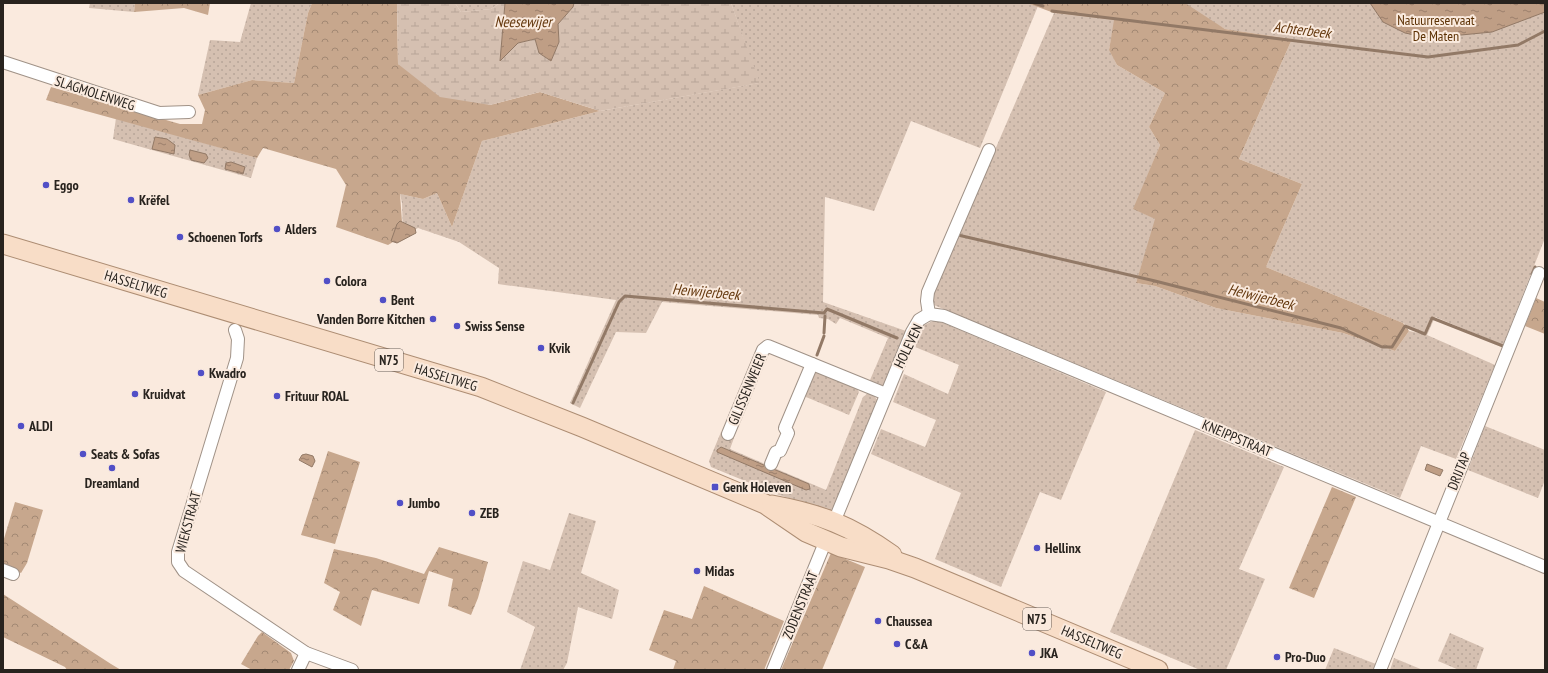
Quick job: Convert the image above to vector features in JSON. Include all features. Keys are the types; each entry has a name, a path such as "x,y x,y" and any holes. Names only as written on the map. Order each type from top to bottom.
{"main road":[{"name":"HASSELTWEG","path":"3,244 481,387 582,427 765,504 814,514 834,522 855,531 915,568"},
{"name":"HASSELTWEG","path":"765,504 806,532 840,547 880,556 915,568 1158,670"},
{"path":"826,540 821,535 821,528 826,522 834,522"}],"street":[{"name":"SLAGMOLENWEG","path":"3,62 159,113 189,112"},
{"name":"HOLEVEN","path":"834,522 912,332 919,320 928,314 928,292 989,150"},
{"name":"DRIJTAP","path":"1380,670 1539,273"},
{"name":"KNEIPPSTRAAT","path":"928,314 944,316 1545,567"},
{"name":"WIEKSTRAAT","path":"235,330 238,339 236,358 178,552 178,562 184,571 306,653 352,670"},
{"name":"GILISSENWEIER","path":"728,434 763,350 768,346 886,394"},
{"path":"771,464 776,452 780,451 788,433 785,428 812,364"},
{"name":"ZODENSTRAAT","path":"773,670 826,540"},
{"path":"298,670 306,653"}],"green space":[{"path":"90,3 135,3 134,12 89,8"},
{"path":"135,3 210,3 208,15 184,8 134,12"},
{"path":"251,3 312,3 308,13 294,83 252,80 198,95 210,40 240,42"},
{"path":"312,3 397,3 398,64 490,105 540,92 600,111 482,141 452,227 437,193 423,199 400,194 403,236 388,245 336,227 346,185 336,169 263,148 257,158 46,100 51,87 180,124 202,124 205,110 198,95 252,80 294,83 308,13"},
{"path":"397,3 455,3 461,12 491,9 500,3 505,3 500,61 518,43 535,39 539,53 551,61 559,42 558,24 573,7 574,3 731,3 760,83 600,111 540,92 490,105 440,97 398,64"},
{"path":"455,3 500,3 491,9 461,12"},
{"path":"731,3 1027,3 1038,6 980,148 911,121 874,211 825,197 823,302 906,331 884,385 880,387 870,385 870,380 888,338 840,318 836,324 828,319 819,318 818,315 662,302 646,333 616,332 580,408 570,403 616,300 498,284 499,268 459,242 418,228 403,236 402,203 400,194 423,199 437,193 452,227 482,141 600,111 759,83"},
{"path":"1027,3 1185,3 1225,29 1292,39 1239,159 1302,184 1266,267 1403,323 1409,331 1395,351 1343,333 1216,308 1155,286 1136,283 1155,219 1133,209 1160,145 1149,127 1165,93 1117,65 1109,50 1114,20 1054,13"},
{"name":"Natuurreservaat De Maten","path":"1064,3 1545,3 1545,238 1503,345 1435,317 1427,335 1495,365 1456,459 1421,446 1400,498 929,303 1054,13 1115,20 1109,49 1117,65 1165,93 1149,127 1160,145 1134,209 1156,219 1136,283 1155,286 1216,308 1343,333 1395,351 1409,331 1424,334 1403,323 1266,267 1302,184 1239,159 1292,39 1225,29 1216,24"},
{"path":"116,118 257,158 251,178 113,139"},
{"path":"1536,298 1545,302 1545,334 1525,326"},
{"path":"936,320 1106,392 1061,500 1040,492 1001,587 935,559 961,493 871,454 881,429 925,447 936,420 893,402 904,374 948,394 959,365 915,347 924,325"},
{"path":"817,370 855,386 859,392 849,415 806,397 804,390"},
{"path":"872,393 878,401 835,507 831,511 779,495 711,467 709,461 721,432 734,438 730,449 826,490 863,397","holes":["721,447 811,486 718,449"]},
{"path":"1485,426 1545,450 1545,480 1538,498 1468,470"},
{"path":"1195,430 1284,467 1239,569 1265,579 1226,670 1200,670 1110,632"},
{"path":"328,451 360,462 335,544 301,535"},
{"path":"1332,487 1356,497 1314,598 1289,588"},
{"path":"15,502 43,510 27,563 21,573 3,565 3,542"},
{"path":"569,513 596,521 581,573 619,590 612,619 578,607 567,663 563,670 520,670 535,627 507,612 508,608 523,561 550,570"},
{"path":"439,547 488,562 478,598 471,615 448,606 453,579 429,571 419,604 372,590 361,626 333,610 340,592 324,583 334,549 376,558 424,574"},
{"path":"831,553 865,567 822,670 781,670"},
{"path":"704,586 784,621 764,670 673,670 676,661 649,650 664,610 692,619"},
{"path":"3,594 121,670 67,670 65,667 3,637"},
{"path":"262,632 291,653 294,661 289,670 252,670 241,664"},
{"path":"1450,633 1484,648 1476,670 1459,670 1438,661"},
{"path":"1334,648 1376,664 1374,670 1325,670"},
{"path":"1394,658 1423,670 1390,670"}],"water":[{"name":"Neesewijer","path":"505,3 574,3 573,7 558,24 559,42 551,61 539,53 535,39 518,43 500,61"},
{"path":"1370,3 1545,3 1545,12 1492,32 1430,38 1405,33 1383,22"},
{"path":"155,137 167,139 175,145 174,154 152,149"},
{"path":"190,150 206,154 208,158 204,163 191,160 189,155"},
{"path":"231,162 245,167 243,174 225,169 226,163"},
{"path":"400,221 415,228 416,233 397,243 391,241 397,224"},
{"path":"721,447 809,484 810,489 806,490 717,452 717,450"},
{"path":"306,454 313,456 315,461 312,467 299,460 302,455"},
{"path":"1427,464 1443,470 1440,476 1425,470"}],"waterway":[{"name":"Achterbeek","path":"1034,3 1043,6"},
{"name":"Achterbeek","path":"1052,11 1428,57 1518,45 1545,31"},
{"name":"Heiwijerbeek","path":"957,236 1155,281 1341,328 1382,347 1392,347 1405,326 1425,334 1432,318 1503,346"},
{"name":"Heiwijerbeek","path":"1532,274 1535,267"},
{"name":"Heiwijerbeek","path":"573,403 619,302 625,296 824,313 827,309 897,338"},
{"path":"824,333 825,316"},
{"path":"817,355 824,336"}],"place":[{"name":"Eggo","path":"46,185"},
{"name":"Krëfel","path":"131,200"},
{"name":"Alders","path":"277,229"},
{"name":"Schoenen Torfs","path":"180,237"},
{"name":"Colora","path":"327,281"},
{"name":"Bent","path":"383,300"},
{"name":"Vanden Borre Kitchen","path":"433,319"},
{"name":"Swiss Sense","path":"457,326"},
{"name":"Kvik","path":"541,348"},
{"name":"Kwadro","path":"201,373"},
{"name":"Kruidvat","path":"135,394"},
{"name":"Frituur ROAL","path":"277,396"},
{"name":"ALDI","path":"21,426"},
{"name":"Seats & Sofas","path":"83,454"},
{"name":"Dreamland","path":"112,468"},
{"name":"Genk Holeven","path":"715,487"},
{"name":"Jumbo","path":"400,503"},
{"name":"ZEB","path":"472,513"},
{"name":"Hellinx","path":"1037,548"},
{"name":"Midas","path":"697,571"},
{"name":"Chaussea","path":"878,621"},
{"name":"C&A","path":"897,644"},
{"name":"JKA","path":"1032,653"},
{"name":"Pro-Duo","path":"1277,657"}]}
